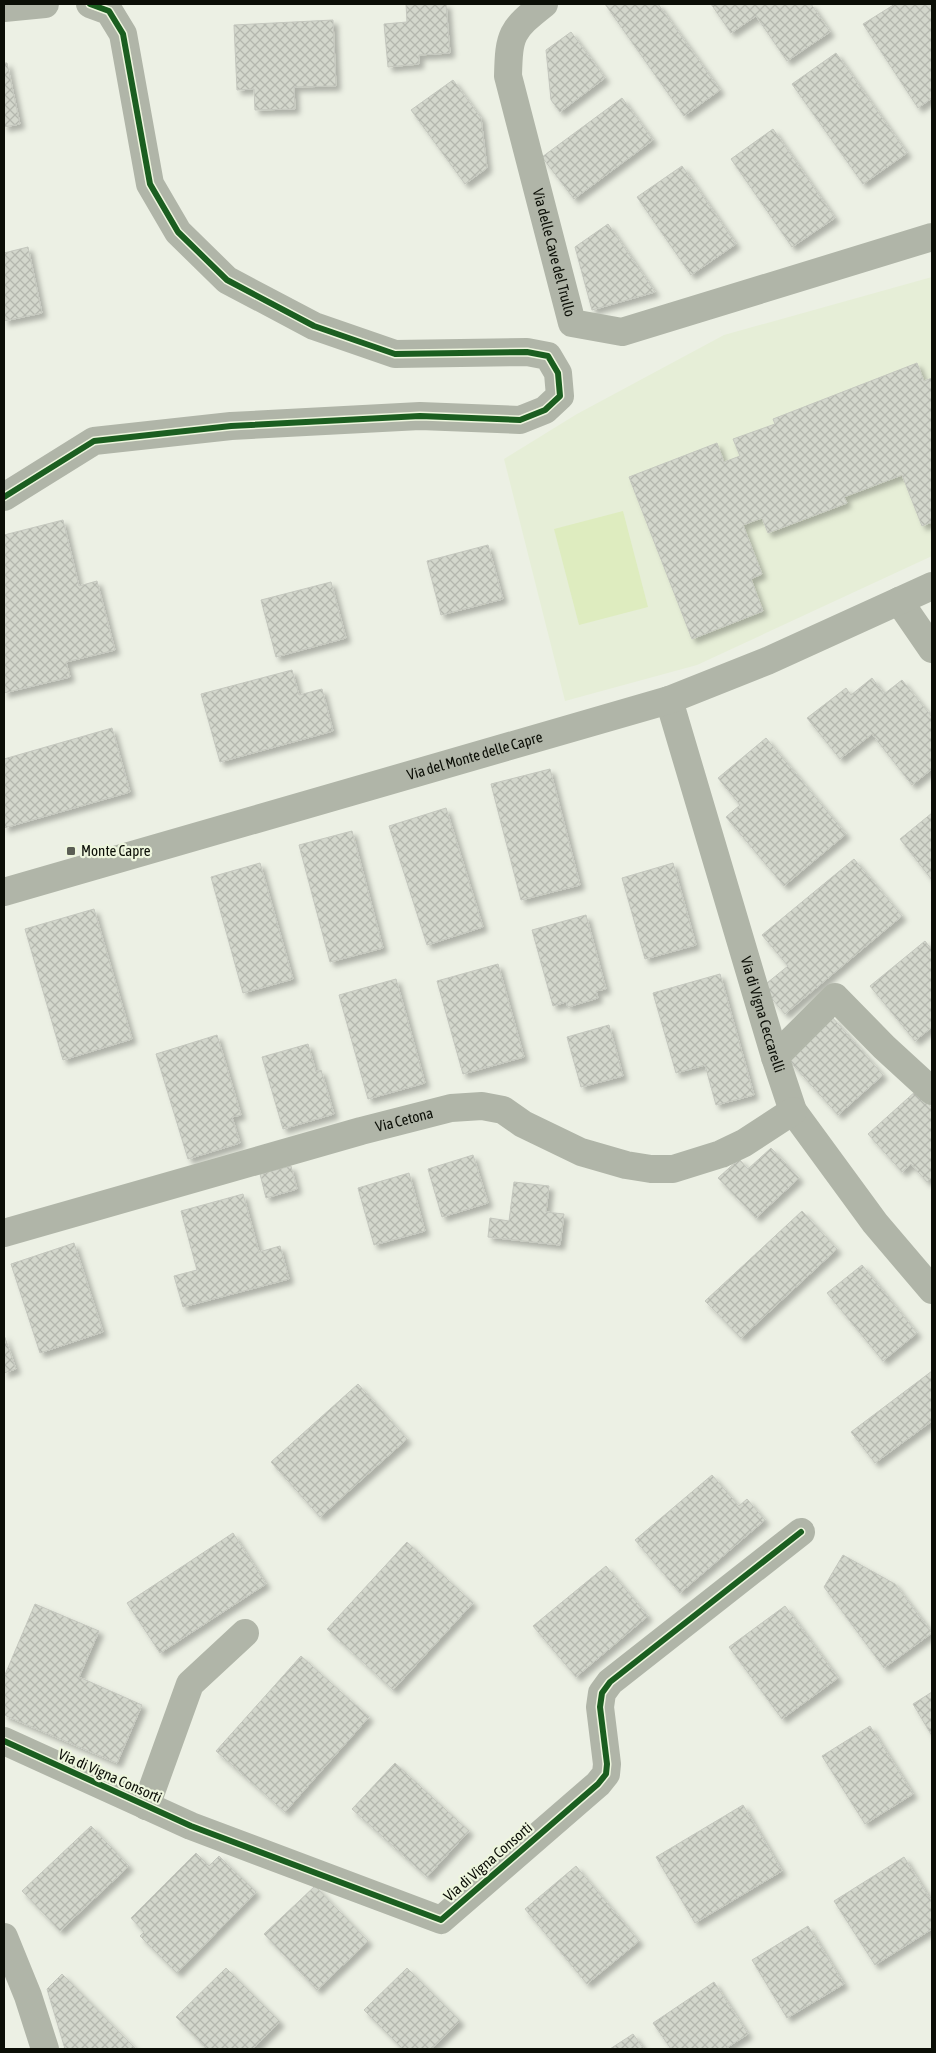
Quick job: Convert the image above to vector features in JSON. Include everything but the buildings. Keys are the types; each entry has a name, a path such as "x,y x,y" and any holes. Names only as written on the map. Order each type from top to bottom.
{"street":[{"path":"4,8 45,4"},
{"path":"4,497 94,441 230,426 420,416 520,420 545,410 560,396 558,373 548,356 527,352 395,354 314,326 227,280 178,232 150,184 123,34 109,11 90,4"},
{"name":"Via delle Cave del Trullo","path":"544,4 531,14 511,37 508,50 508,76 572,323 622,332 932,237"},
{"name":"Via del Monte delle Capre","path":"4,892 669,700 758,665 932,586"},
{"path":"899,601 932,649"},
{"name":"Via di Vigna Ceccarelli","path":"669,700 775,1057 793,1111 876,1223 932,1290"},
{"path":"775,1057 836,997 932,1091"},
{"name":"Via Cetona","path":"4,1233 361,1131 451,1108 482,1106 504,1110 523,1124 581,1152 626,1165 658,1169 673,1169 720,1154 744,1143 793,1111"},
{"name":"Via di Vigna Consorti","path":"4,1742 190,1826 441,1920 598,1784 606,1774 607,1764 600,1706 602,1693 610,1682 801,1532"},
{"path":"146,1806 190,1684 245,1633"},
{"path":"4,1937 28,1996 45,2049"}],"shaded area":[{"path":"932,277 932,556 697,665 565,701 504,459 577,414 724,335"}],"green space":[{"path":"623,511 648,607 579,625 554,529"}],"cycle path":[{"path":"4,497 94,441 231,426 420,416 520,420 545,410 560,396 558,373 548,356 527,352 395,354 314,326 227,280 178,232 150,184 123,34 109,11 90,4"},
{"path":"4,1741 191,1826 441,1920 598,1784 606,1774 607,1764 600,1707 602,1693 610,1682 801,1532"}],"place":[{"name":"Monte Capre","path":"71,851"}]}
